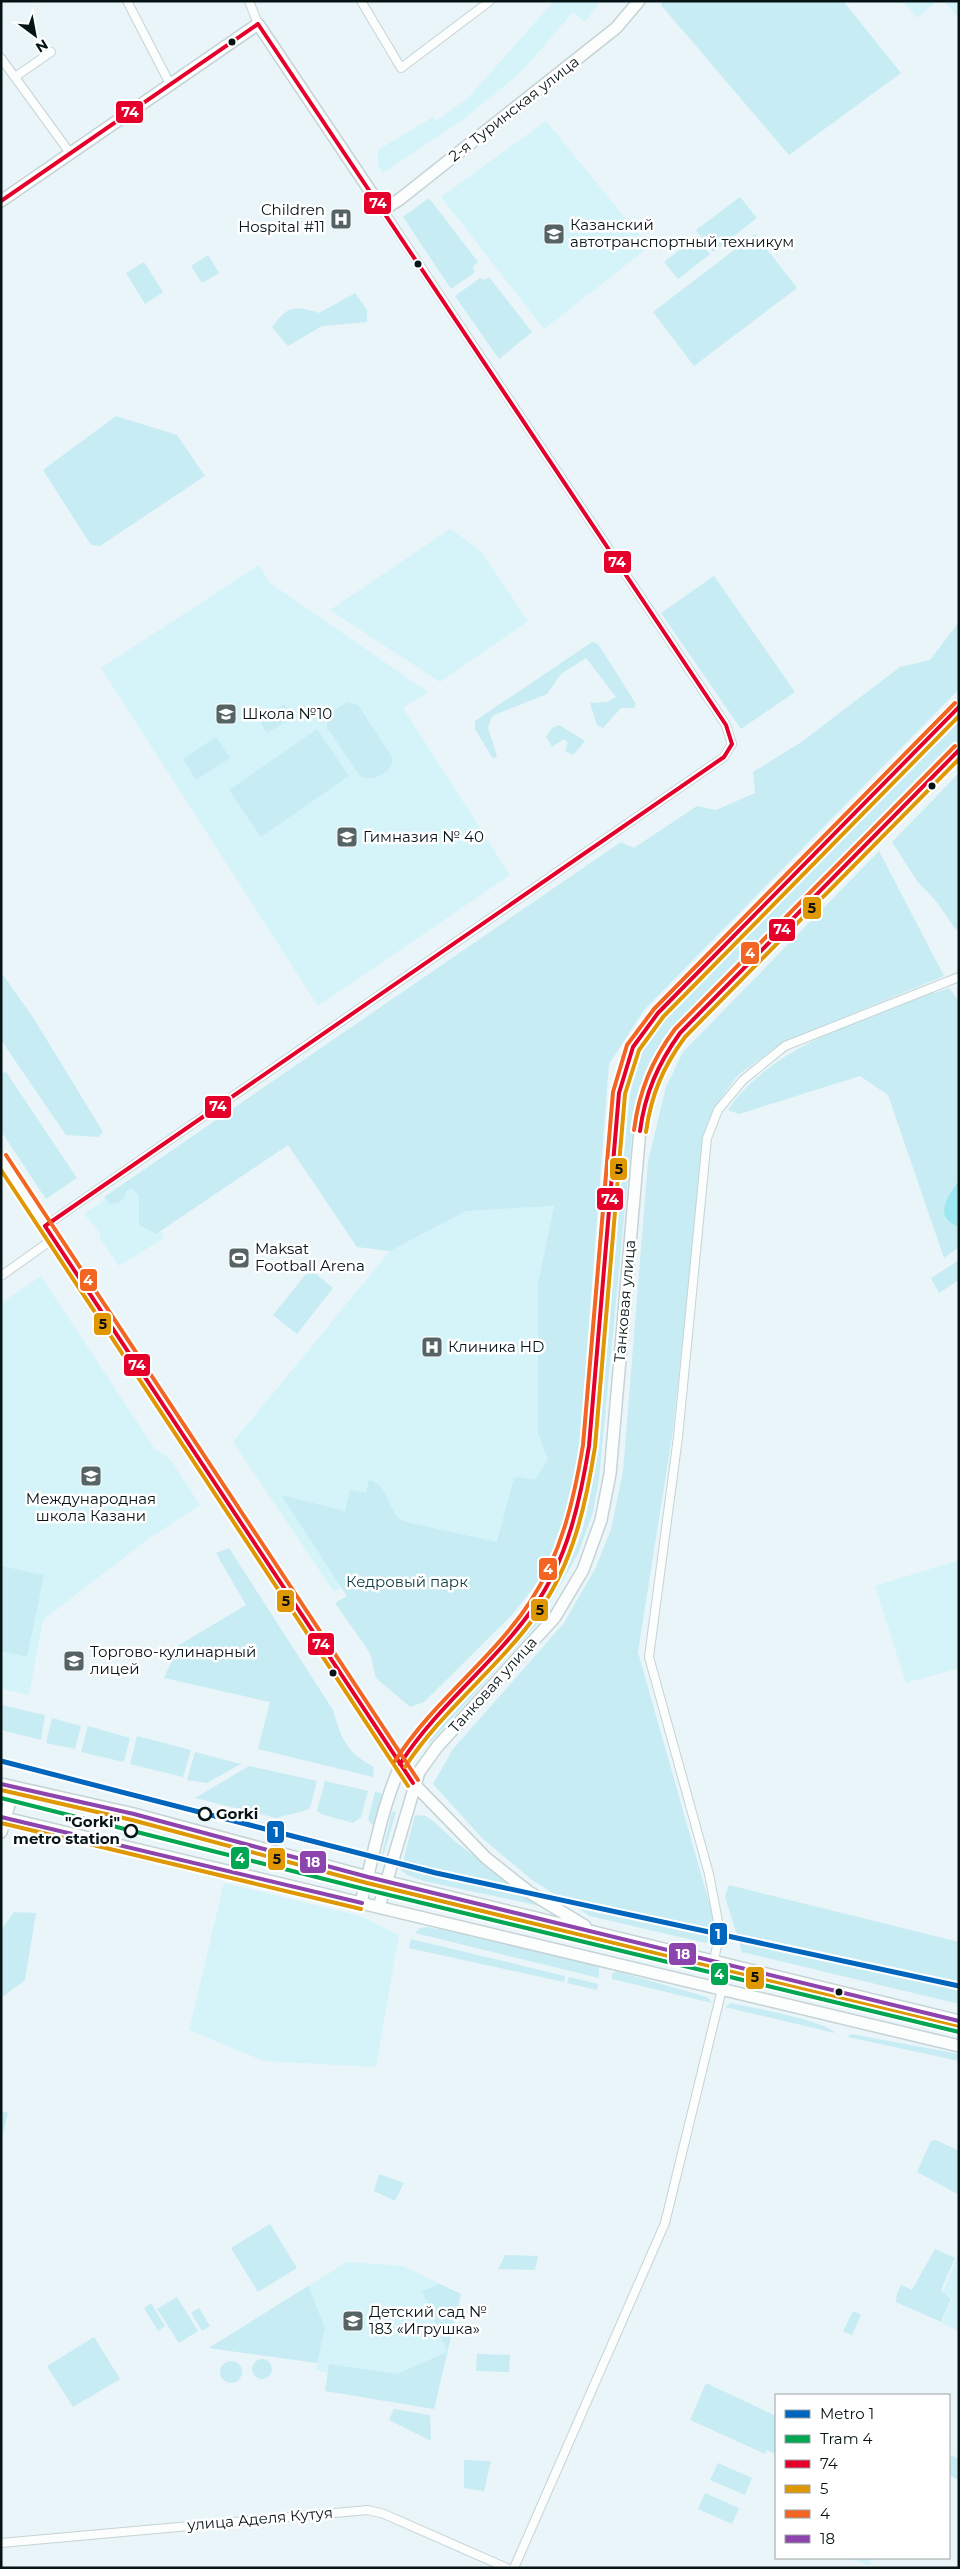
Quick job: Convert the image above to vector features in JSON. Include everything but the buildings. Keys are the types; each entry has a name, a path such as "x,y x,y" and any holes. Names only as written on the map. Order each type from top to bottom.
{"main road":[{"name":"2-я Туринская улица","path":"383,210 400,199 555,79 616,28 639,1"},
{"path":"1,201 258,24 383,210"},
{"name":"Танковая улица","path":"361,1902 400,1764 422,1732 520,1626 545,1590 569,1540 581,1496 589,1446 619,1093 633,1046 658,1014 959,706"},
{"name":"Танковая улица","path":"379,1907 414,1784 423,1765 437,1746 554,1617 583,1570 601,1520 610,1474 642,1106 660,1061 680,1033 959,750"},
{"path":"1,1158 414,1784 486,1858 529,1892 595,1932"},
{"path":"1,1784 134,1814 368,1877 959,2021"},
{"path":"1,1832 3,1818 14,1788"},
{"path":"3,1818 959,2046"}],"street":[{"path":"127,1 170,84"},
{"path":"248,1 254,11 258,24"},
{"path":"361,1 401,68 490,1"},
{"path":"15,77 51,52"},
{"path":"1,58 70,154"},
{"path":"45,1226 716,762 729,752 732,744 726,726 383,210"},
{"path":"714,1960 720,1932 709,1874 649,1657 678,1437 707,1138 718,1110 737,1087 785,1046 959,977"},
{"path":"1,1276 53,1239"},
{"path":"514,2568 665,2223 722,1989"},
{"name":"улица Аделя Кутуя","path":"1,2543 368,2510 384,2514 507,2568"}],"shaded area":[{"path":"554,1 600,1 585,22 573,12 522,71 465,118 383,173 378,165 378,150 433,117 436,121 469,97"},
{"path":"902,1 937,1 917,18"},
{"path":"944,1 959,1 959,18"},
{"name":"Казанский автотранспортный техникум","path":"546,121 649,247 544,329 441,197"},
{"path":"450,529 481,551 528,621 440,682 330,610"},
{"name":"Гимназия № 40","path":"259,565 270,583 428,692 403,708 510,875 318,1006 101,668"},
{"path":"132,1181 164,1238 119,1266 99,1237 100,1233 84,1214"},
{"path":"554,1206 538,1283 538,1434 548,1459 497,1543 427,1531 334,1592 233,1442 390,1251 465,1211"},
{"name":"Международная школа Казани","path":"41,1276 154,1448 170,1459 200,1505 148,1539 43,1620 29,1695 1,1689 1,1303"},
{"path":"959,1560 959,1668 906,1683 875,1586"},
{"path":"224,1883 361,1916 399,1935 376,2067 264,2061 189,2030"},
{"path":"959,2253 959,2331 942,2323 952,2299 943,2291"},
{"name":"Детский сад № 183 «Игрушка»","path":"347,2262 403,2266 461,2294 434,2409 325,2391 328,2373 316,2370 317,2363 209,2348"},
{"path":"852,2559 872,2559 869,2566"}],"green space":[{"path":"663,1 843,1 901,73 789,155 661,5"},
{"path":"740,197 757,218 713,252 696,230"},
{"path":"429,198 478,262 473,266 474,273 451,289 403,217"},
{"path":"755,234 797,288 694,366 653,312"},
{"path":"696,237 710,254 678,279 664,262"},
{"path":"208,255 219,273 202,283 191,266"},
{"path":"144,262 163,292 145,304 126,273"},
{"path":"489,277 532,332 499,359 455,296 480,278 484,280"},
{"path":"355,293 367,310 367,322 322,326 288,346 272,327 287,311 297,308 319,313"},
{"path":"116,416 177,435 205,476 100,546 91,545 43,470"},
{"path":"714,576 795,692 741,729 661,613"},
{"name":"Кедровый парк","path":"959,622 959,689 644,1010 609,1064 578,1466 560,1536 536,1584 512,1615 424,1702 410,1707 376,1678 370,1653 335,1603 347,1596 281,1495 345,1511 350,1490 366,1493 369,1480 375,1482 383,1489 396,1515 402,1520 497,1542 514,1478 535,1480 548,1459 538,1434 538,1283 554,1206 466,1211 390,1251 357,1247 288,1145 156,1234 139,1225 139,1196 133,1189 127,1190 125,1198 118,1203 109,1204 104,1197 621,842 634,848 697,806 716,810 755,793 753,772 800,743 900,667 930,660"},
{"path":"592,642 598,644 636,704 634,708 621,708 603,728 597,725 590,703 607,702 616,697 586,658 561,674 547,694 492,716 488,728 497,756 493,759 475,729 475,721"},
{"path":"347,702 358,705 393,759 389,768 375,778 370,779 360,776 327,728 327,715"},
{"path":"284,704 293,718 267,733 259,720"},
{"path":"959,714 959,741 677,1029 653,1059 635,1103 599,1479 593,1512 578,1554 539,1622 430,1743 421,1747 425,1739 514,1643 534,1617 553,1591 569,1563 581,1534 593,1478 629,1102 635,1066 642,1049 665,1019"},
{"path":"559,725 585,741 573,755 565,751 568,743 564,739 552,747 546,737 552,728"},
{"path":"317,729 349,776 261,837 229,790"},
{"path":"216,737 230,758 196,780 183,759"},
{"path":"959,773 959,926 956,930 936,901 917,881 892,842"},
{"path":"879,851 944,976 784,1042 738,1075 715,1106 704,1139 673,1430 638,1652 716,1927 706,1943 590,1916 532,1880 482,1838 433,1784 453,1749 564,1623 596,1567 611,1529 623,1471 648,1162 666,1087 683,1052"},
{"path":"1,972 34,1019 103,1132 98,1137 66,1135 1,1040"},
{"path":"949,988 959,1001 959,1247 944,1258 888,1095 860,1076 739,1114 728,1110 746,1088 768,1068 821,1037 933,991 935,993"},
{"path":"6,1072 77,1178 46,1199 1,1131 1,1073"},
{"path":"959,1260 959,1280 939,1293 931,1278"},
{"path":"310,1269 333,1288 297,1334 273,1315"},
{"path":"229,1548 333,1710 346,1744 357,1756 374,1767 373,1777 258,1749 270,1702 164,1678 179,1645 246,1605 216,1553"},
{"path":"1,1566 44,1575 27,1657 1,1651"},
{"path":"1,1705 45,1715 41,1740 1,1730"},
{"path":"52,1718 81,1726 75,1749 46,1743"},
{"path":"88,1726 130,1738 124,1762 81,1752"},
{"path":"137,1736 191,1750 183,1777 130,1764"},
{"path":"195,1752 241,1764 207,1783 187,1780"},
{"path":"249,1766 317,1781 310,1808 276,1818 195,1798"},
{"path":"325,1781 368,1791 361,1817 353,1823 321,1814 317,1811"},
{"path":"375,1792 381,1793 383,1800 377,1826 371,1824 368,1819"},
{"path":"392,1812 396,1812 381,1864"},
{"path":"415,1815 426,1816 433,1821 457,1843 540,1906 424,1881 407,1875 401,1870"},
{"path":"729,1885 959,1942 959,2004 742,1952 725,1896"},
{"path":"14,1912 36,1913 25,1980 1,1998 1,1930"},
{"path":"428,1927 475,1936 599,1966 599,1978 415,1933 420,1928"},
{"path":"411,1939 565,1976 564,1982 409,1948"},
{"path":"616,1971 707,1997 712,2003 612,1979 612,1974"},
{"path":"569,1977 598,1984 597,1990 567,1983"},
{"path":"731,2003 803,2019 829,2028 835,2033 725,2007"},
{"path":"851,2034 959,2054 959,2061 848,2037"},
{"path":"1,2111 8,2113 1,2141"},
{"path":"936,2140 959,2151 959,2195 917,2172 931,2141"},
{"path":"379,2174 404,2183 395,2201 374,2191"},
{"path":"270,2224 297,2268 258,2292 231,2248"},
{"path":"935,2249 955,2258 941,2290 951,2299 941,2322 896,2302 897,2293 901,2285 912,2290"},
{"path":"505,2255 538,2256 535,2270 498,2269"},
{"path":"439,2284 461,2294 434,2409 325,2391 329,2364 397,2374 447,2352 422,2291"},
{"path":"308,2286 325,2328 317,2363 209,2348"},
{"path":"177,2297 198,2331 179,2343 157,2309"},
{"path":"151,2303 165,2326 158,2331 144,2308"},
{"path":"199,2308 210,2326 202,2331 191,2313"},
{"path":"853,2311 861,2315 852,2335 843,2331"},
{"path":"94,2337 120,2379 73,2407 47,2366"},
{"path":"477,2354 510,2355 509,2372 476,2371"},
{"path":"262,2359 269,2362 272,2369 269,2376 262,2379 255,2376 252,2369 255,2362"},
{"path":"231,2361 239,2364 242,2372 239,2380 231,2383 223,2380 220,2372 223,2364"},
{"path":"706,2383 775,2416 775,2454 767,2450 765,2454 690,2420"},
{"path":"394,2409 430,2415 431,2441 389,2420"},
{"path":"951,2455 959,2459 959,2480 950,2476"},
{"path":"464,2460 491,2461 484,2491 464,2488"},
{"path":"718,2463 752,2478 745,2495 710,2480"},
{"path":"705,2493 739,2508 732,2524 698,2509"}],"water":[{"path":"959,1181 959,1227 946,1218 944,1212 947,1200"}],"metro line":[{"name":"1","path":"1,1761 436,1873 959,1986"}],"tram line":[{"name":"4","path":"1,1798 364,1889 959,2032"}],"transit line":[{"name":"74","path":"258,24 726,725 732,744"},
{"name":"74","path":"1,201 258,24"},
{"name":"4","path":"395,1761 427,1719 515,1623 541,1584 565,1526 583,1445 613,1092 627,1045 654,1009 955,703"},
{"name":"74","path":"400,1764 431,1723 518,1628 545,1589 564,1550 576,1509 589,1446 619,1093 633,1047 658,1013 959,707"},
{"name":"5","path":"405,1767 436,1726 507,1651 539,1611 561,1573 576,1532 587,1490 595,1447 625,1094 639,1050 663,1017 959,716"},
{"name":"74","path":"45,1226 724,757 732,744"},
{"name":"4","path":"634,1130 639,1102 648,1076 653,1064 675,1029 955,746"},
{"name":"74","path":"640,1131 649,1091 665,1056 680,1033 959,750"},
{"name":"5","path":"646,1132 651,1106 659,1082 670,1059 685,1037 959,759"},
{"name":"4","path":"6,1155 418,1780"},
{"name":"5","path":"1,1170 408,1786"},
{"name":"74","path":"45,1226 413,1783"},
{"name":"18","path":"1,1784 134,1814 368,1877 959,2021"},
{"name":"5","path":"1,1790 132,1820 367,1883 958,2027"},
{"name":"18","path":"1,1817 362,1903"},
{"name":"5","path":"1,1823 361,1909"}],"place":[{"name":"Children Hospital #11","path":"341,219"},
{"name":"Казанский автотранспортный техникум","path":"554,234"},
{"name":"Школа №10","path":"226,714"},
{"name":"Гимназия № 40","path":"347,837"},
{"name":"Maksat Football Arena","path":"239,1258"},
{"name":"Клиника HD","path":"432,1347"},
{"name":"Международная школа Казани","path":"91,1476"},
{"name":"Торгово-кулинарный лицей","path":"74,1661"},
{"name":"Gorki","path":"205,1814"},
{"name":"\"Gorki\" metro station","path":"131,1831"},
{"name":"Детский сад № 183 «Игрушка»","path":"353,2321"}]}
